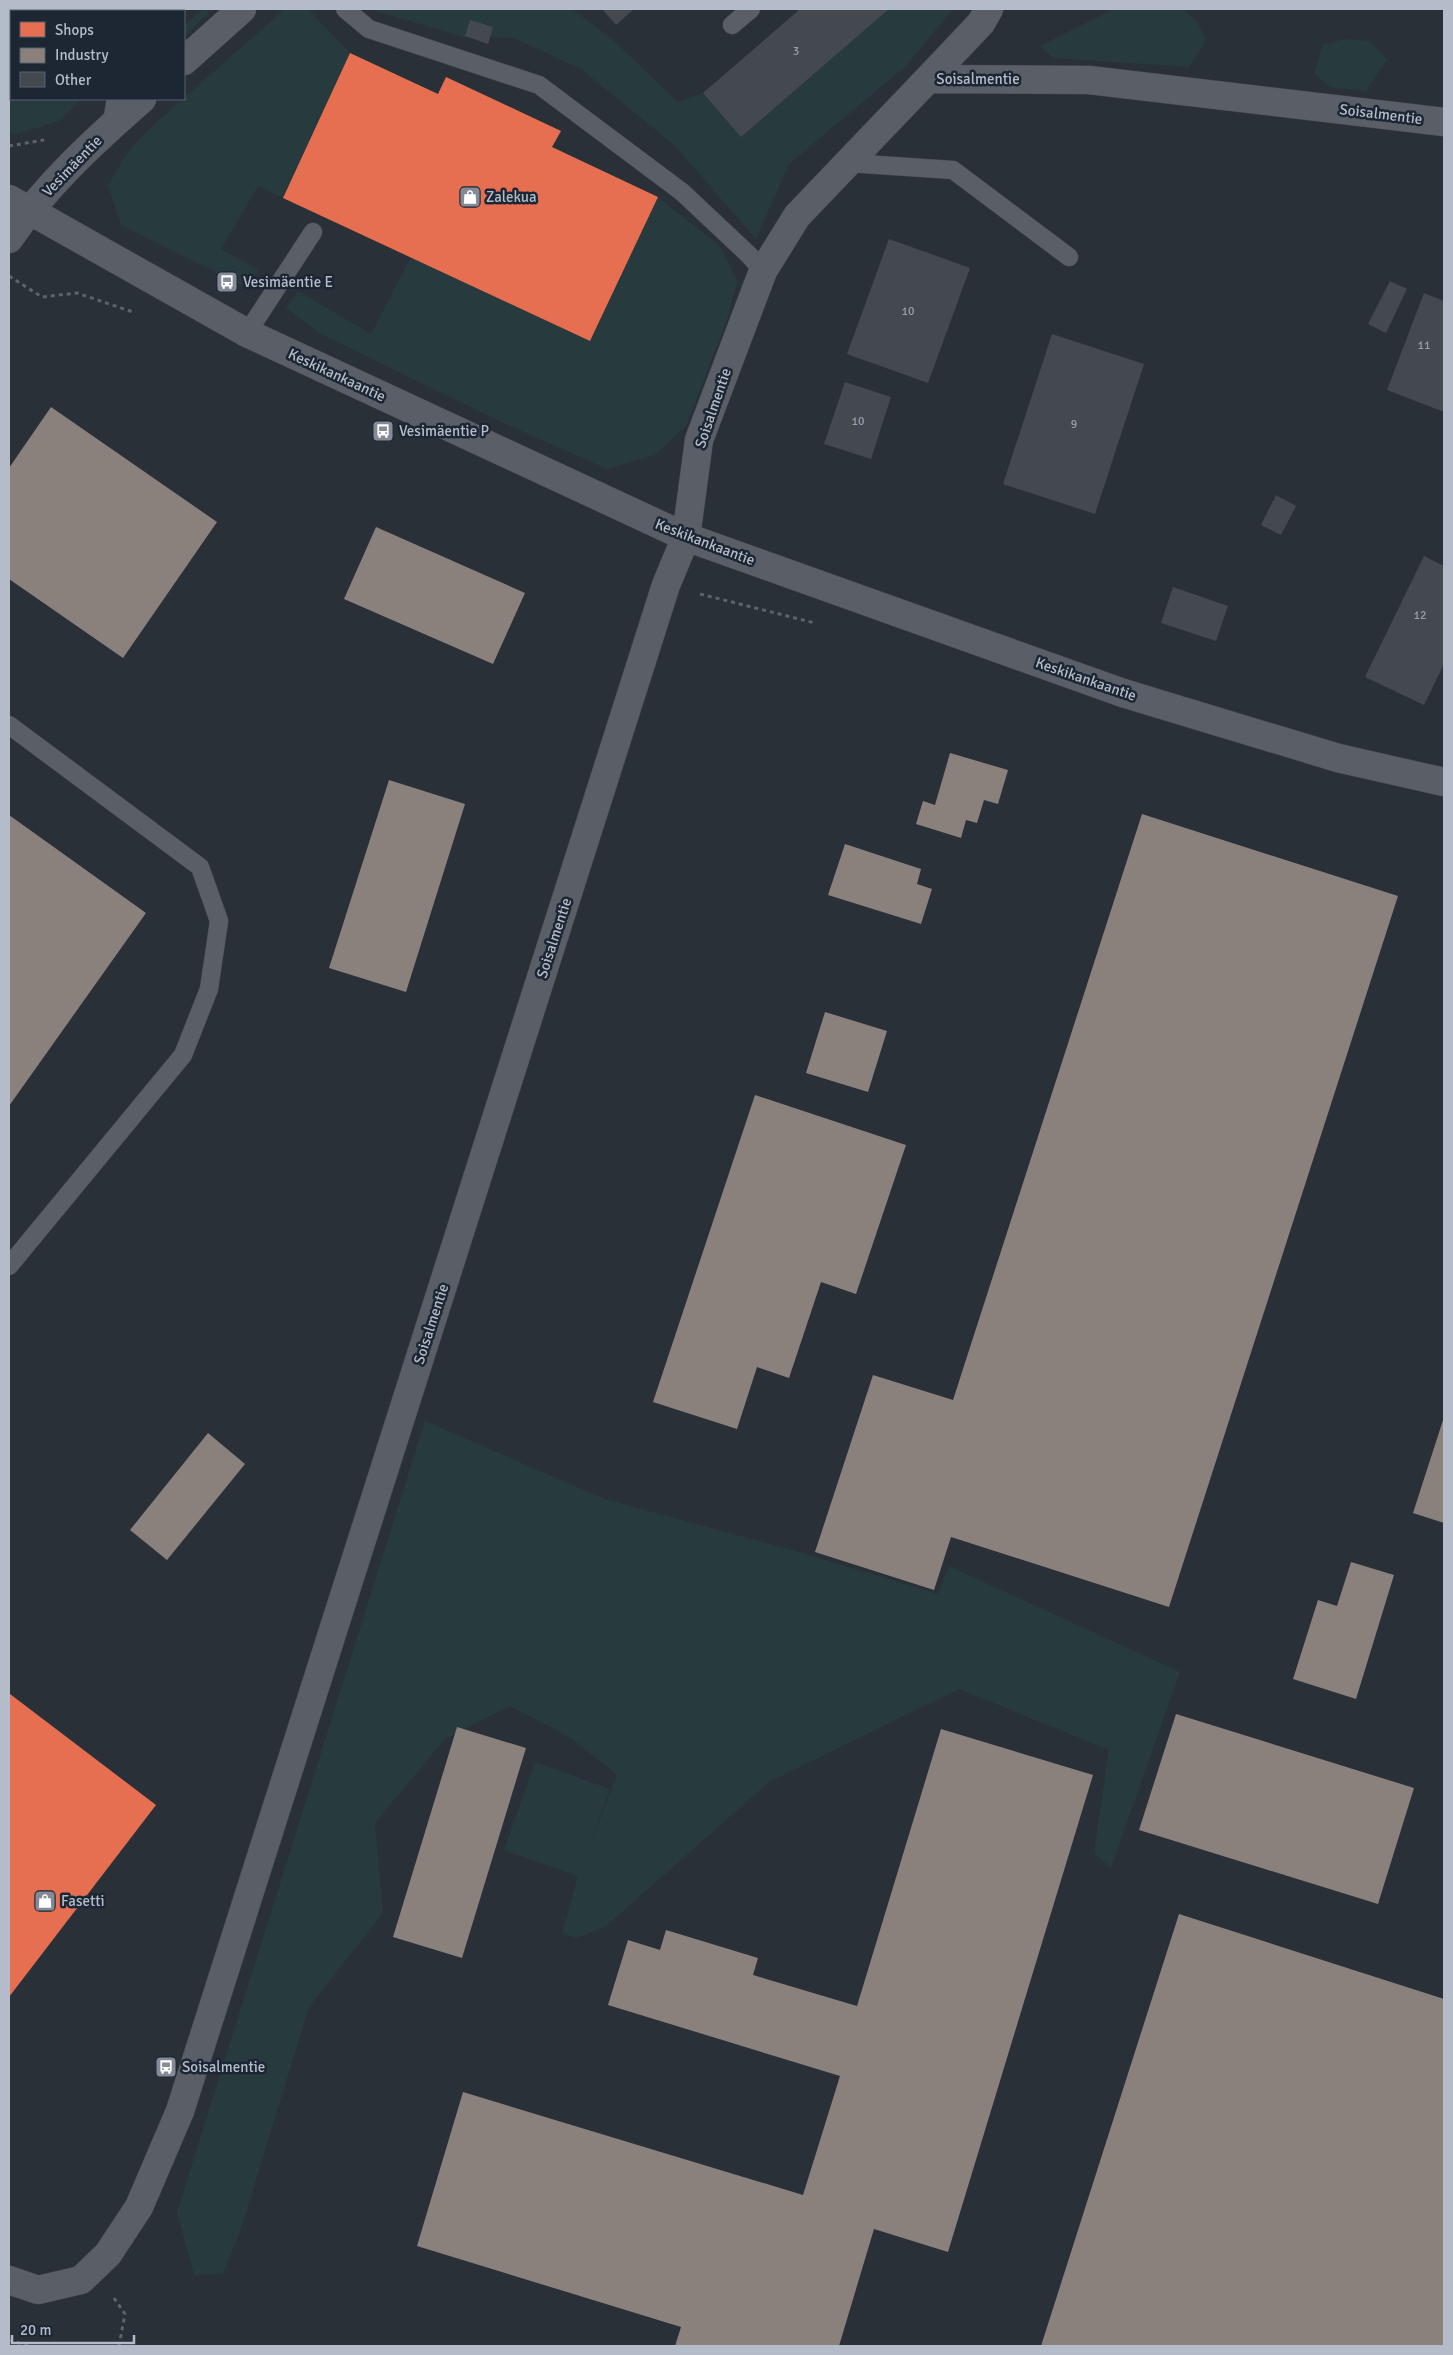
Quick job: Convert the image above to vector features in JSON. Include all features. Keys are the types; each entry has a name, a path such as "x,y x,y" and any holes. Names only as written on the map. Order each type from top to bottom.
{"street":[{"path":"185,60 242,9"},
{"path":"928,79 981,24 989,9"},
{"name":"Soisalmentie","path":"9,2280 38,2290 81,2280 95,2267 108,2254 138,2207 180,2111 666,585 686,537 699,440 762,271 797,216 928,79 1088,80 1444,122"},
{"name":"Vesimäentie","path":"9,239 19,205 141,100"},
{"name":"Keskikankaantie","path":"19,205 247,333 686,537 1123,693 1338,758 1444,782"}],"lane":[{"path":"345,9 369,29 539,85 682,192 749,255 762,271"},
{"path":"732,25 751,9"},
{"path":"111,126 116,100"},
{"path":"848,164 953,170 1069,257"},
{"path":"247,333 313,232"},
{"path":"9,725 200,867 219,921 209,989 183,1055 9,1266"}],"path":[{"path":"95,2267 125,2314 119,2346"},
{"path":"9,2340 30,2346"}],"green space":[{"path":"9,9 99,9 10,10 10,100 81,100 59,121 14,135 9,132"},
{"path":"203,9 206,9 209,13 185,36 185,24"},
{"path":"285,9 308,9 350,53 283,198 258,186 221,249 259,270 246,287 121,225 108,185 130,149 160,119 182,100 185,100 185,97"},
{"path":"369,9 572,9 611,38 678,102 703,93 741,136 889,9 953,9 906,66 789,164 756,239 674,145 581,69 514,38 464,37"},
{"path":"1114,9 1183,9 1196,20 1206,40 1189,67 1053,58 1040,46"},
{"path":"1346,39 1370,41 1387,59 1366,91 1330,87 1314,73 1323,44"},
{"path":"658,197 720,246 737,281 727,320 686,426 655,455 607,469 501,422 319,333 286,308 298,291 371,334 411,257 590,341"},
{"path":"425,1421 605,1499 799,1552 938,1594 949,1566 1180,1672 1111,1868 1094,1853 1109,1750 959,1689 769,1782 605,1927 576,1938 562,1933 578,1876 504,1850 535,1762 610,1789 587,1853 617,1775 571,1738 510,1706 445,1739 375,1823 383,1913 309,2007 241,2229 223,2274 194,2275 177,2212"}],"building: Shops":[{"name":"Zalekua","path":"350,53 438,94 446,77 561,131 552,147 658,197 590,341 283,198"},
{"name":"Fasetti","path":"9,1695 156,1805 9,1997"}],"building: Industry":[{"path":"51,407 217,522 123,658 9,579 9,468"},
{"path":"376,527 525,593 493,664 344,599"},
{"path":"950,753 1008,770 998,804 984,800 977,823 966,820 961,838 916,824 923,801 935,805"},
{"path":"389,780 465,804 406,992 329,968"},
{"path":"1142,814 1398,896 1169,1607 951,1537 934,1590 815,1552 873,1375 953,1400"},
{"path":"9,815 146,913 9,1106"},
{"path":"845,844 921,869 917,884 932,889 921,924 828,895"},
{"path":"825,1012 887,1031 868,1092 806,1073"},
{"path":"755,1095 906,1145 856,1294 821,1282 789,1378 757,1367 737,1429 653,1402"},
{"path":"1444,1417 1444,1523 1413,1513"},
{"path":"208,1433 245,1464 167,1560 130,1530"},
{"path":"1351,1562 1394,1575 1356,1699 1293,1679 1318,1600 1337,1606"},
{"path":"1176,1714 1414,1788 1378,1904 1139,1830"},
{"path":"457,1727 526,1748 462,1958 393,1937"},
{"path":"941,1729 1093,1775 948,2252 874,2229 839,2346 675,2346 681,2327 417,2246 463,2092 803,2195 840,2076 608,2005 628,1940 660,1950 666,1930 758,1958 753,1975 857,2006"},
{"path":"1179,1914 1444,1999 1444,2346 1041,2346"}],"building: Other":[{"path":"602,9 634,9 616,25"},
{"path":"800,9 889,9 741,137 703,93"},
{"path":"470,20 493,27 488,44 465,36"},
{"path":"889,239 970,268 928,383 847,354"},
{"path":"1390,281 1407,289 1386,333 1368,324"},
{"path":"1424,293 1444,301 1444,412 1387,390"},
{"path":"1052,334 1144,364 1095,514 1003,484"},
{"path":"845,382 891,397 871,459 824,444"},
{"path":"1276,495 1296,506 1281,535 1261,525"},
{"path":"1424,556 1444,566 1444,664 1424,705 1365,677"},
{"path":"1173,587 1228,606 1216,641 1161,623"}],"place":[{"name":"Zalekua","path":"470,197"},
{"name":"Vesimäentie E","path":"227,282"},
{"name":"Vesimäentie P","path":"383,431"},
{"name":"Fasetti","path":"45,1901"},
{"name":"Soisalmentie","path":"166,2067"}]}
